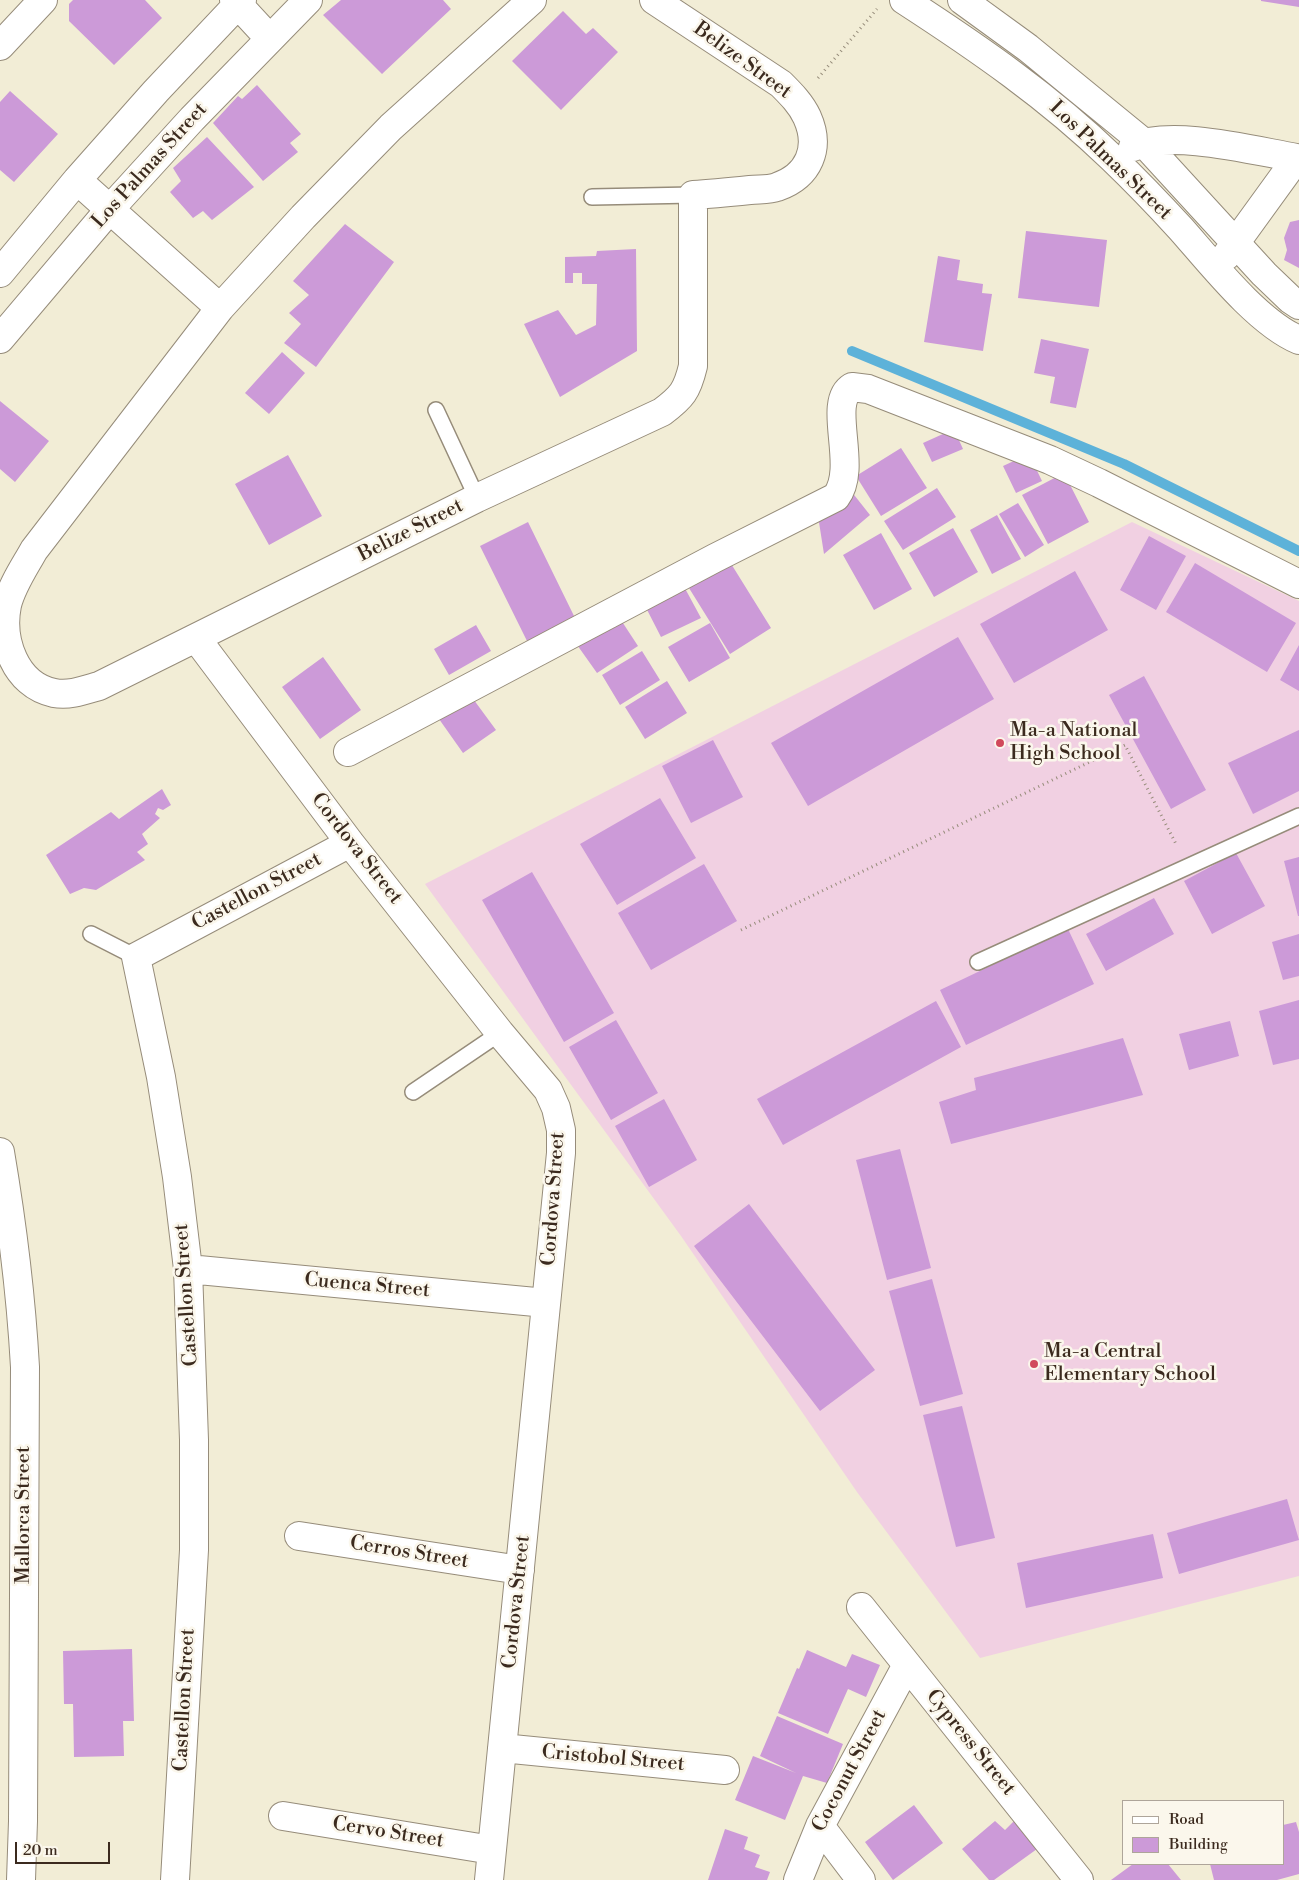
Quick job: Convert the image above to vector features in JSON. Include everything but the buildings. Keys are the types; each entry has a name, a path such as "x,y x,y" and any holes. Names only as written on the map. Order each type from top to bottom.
{"street":[{"path":"0,46 43,0"},
{"name":"Los Palmas Street","path":"3,329 192,119 308,0"},
{"name":"Belize Street","path":"532,0 391,127 220,308 34,550 18,578 8,604 4,625 8,647 18,670 34,685 54,693 76,693 100,686 477,498 662,412 677,400 688,386 693,366 693,195 775,188 794,180 804,170 811,154 813,137 807,117 798,102 781,84 654,0"},
{"name":"Los Palmas Street","path":"904,0 1013,73 1063,114 1112,157 1160,206 1242,298 1263,316 1299,340"},
{"name":"Los Palmas Street","path":"962,0 1028,48 1143,142 1264,274 1290,299 1299,304"},
{"path":"0,273 77,180 238,1 269,38"},
{"path":"1112,157 1143,142 1168,140 1222,145 1297,158 1216,269"},
{"path":"77,180 220,308"},
{"path":"348,752 715,558 836,497 842,490 846,472 841,403 847,390 852,387 868,389 1050,460 1106,486 1299,584"},
{"name":"Cordova Street","path":"196,638 350,842 500,1033 548,1090 556,1108 561,1130 561,1154 489,1880"},
{"name":"Castellon Street","path":"175,1880 194,1550 194,1440 188,1269 177,1176 160,1077 136,958 350,842"},
{"name":"Mallorca Street","path":"0,1152 15,1256 21,1311 24,1367 24,1820 21,1880"},
{"name":"Cuenca Street","path":"188,1269 546,1303"},
{"name":"Cerros Street","path":"299,1536 520,1570"},
{"name":"Cypress Street","path":"861,1607 1079,1880"},
{"name":"Coconut Street","path":"798,1880 820,1826 907,1665"},
{"name":"Cristobol Street","path":"502,1748 725,1770"},
{"name":"Cervo Street","path":"284,1816 492,1850"},
{"path":"820,1826 861,1880"}],"lane":[{"path":"592,197 693,195"},
{"path":"436,410 477,498"},
{"path":"978,962 1299,816"},
{"path":"91,934 136,958"},
{"path":"414,1092 500,1033"}],"path":[{"path":"798,102 878,7"},
{"path":"741,930 1126,745 1188,866"}],"shaded area":[{"path":"1132,522 1299,601 1299,1576 980,1658 857,1492 681,1236 425,884"}],"waterway":[{"path":"852,351 1124,464 1299,551"}],"place":[{"name":"Ma-a National High School","path":"1000,743"},
{"name":"Ma-a Central Elementary School","path":"1034,1364"}]}
